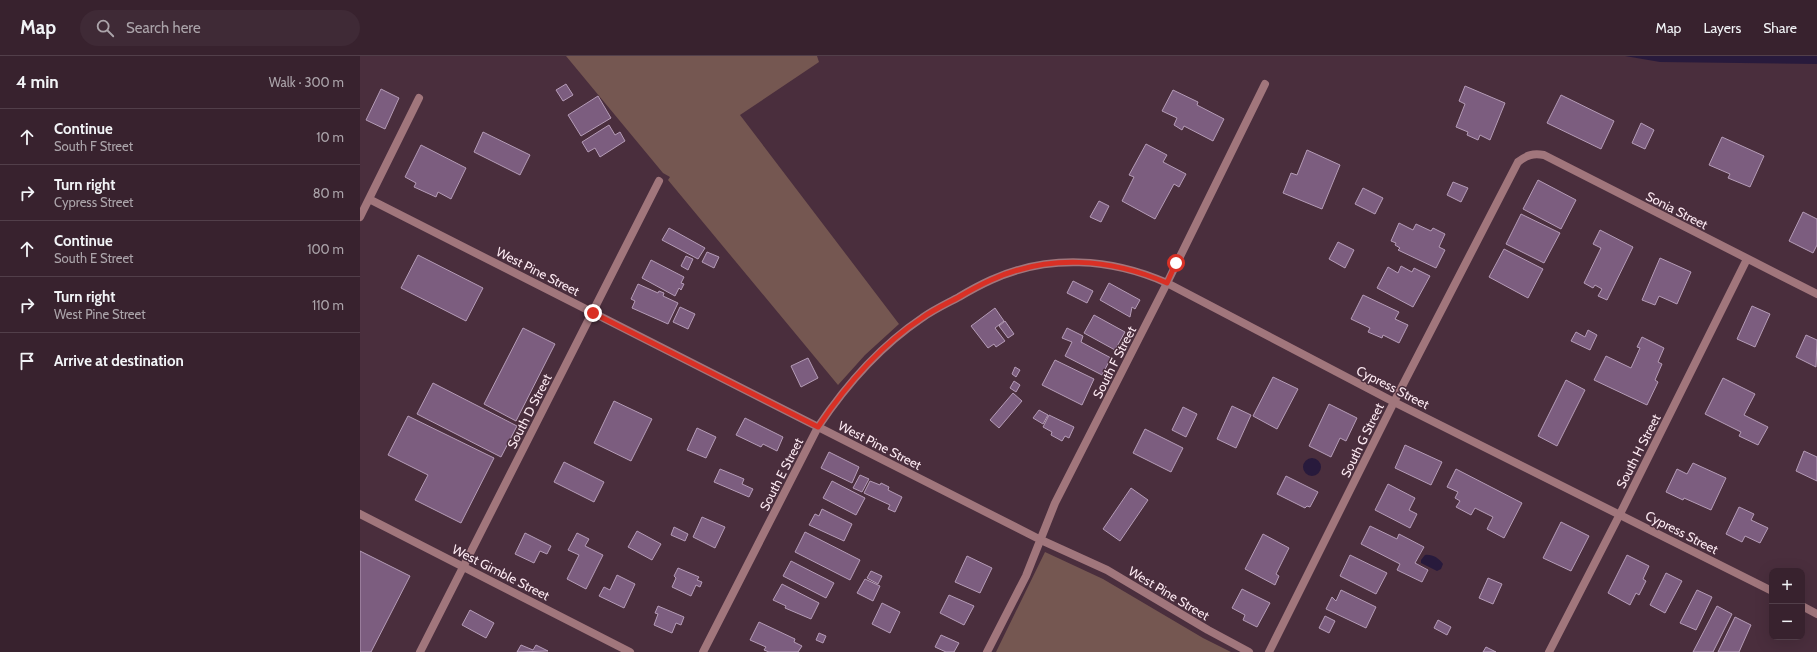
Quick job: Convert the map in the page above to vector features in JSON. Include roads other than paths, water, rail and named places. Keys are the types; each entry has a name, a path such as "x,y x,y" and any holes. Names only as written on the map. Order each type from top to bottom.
{"street":[{"name":"South F Street","path":"987,652 1026,576 1055,503 1167,283 1265,84"},
{"path":"360,217 419,98"},
{"name":"Sonia Street","path":"1525,156 1535,154 1544,155 1817,294"},
{"name":"South G Street","path":"1269,652 1394,402 1518,162 1525,156"},
{"name":"South D Street","path":"420,652 659,181"},
{"name":"West Pine Street","path":"369,199 1041,540 1107,570 1208,630 1249,652"},
{"name":"South H Street","path":"1549,652 1620,514 1747,259"},
{"name":"Cypress Street","path":"991,280 1018,269 1038,265 1074,262 1103,263 1129,269 1167,283 1394,402 1769,589"},
{"name":"South E Street","path":"703,652 818,427 837,399 859,372 885,346 923,316 991,280"},
{"name":"West Gimble Street","path":"360,514 630,652"},
{"path":"1805,608 1817,614"}]}
